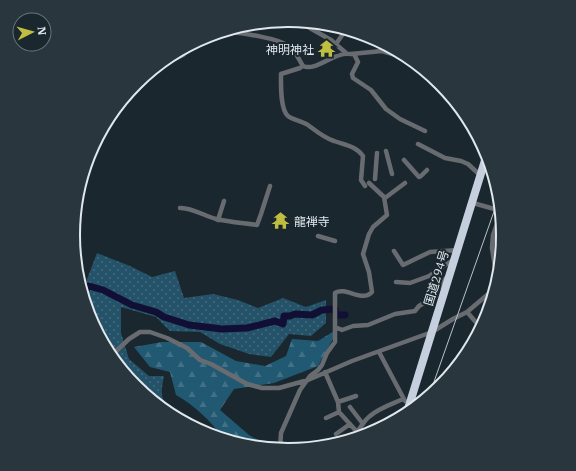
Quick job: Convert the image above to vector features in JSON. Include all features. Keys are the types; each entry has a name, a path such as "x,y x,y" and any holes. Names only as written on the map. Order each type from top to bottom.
{"highway":[{"name":"国道294号","path":"410,405 484,164"}],"street":[{"path":"311,28 336,44 346,53"},
{"path":"236,33 286,44 290,46 304,66"},
{"path":"336,44 343,34"},
{"path":"280,444 281,433 300,390 310,376 322,365 327,353 335,342 335,293 341,290 357,295 366,295 372,292 369,272 363,254 369,234 373,227 387,215 385,198 381,193 361,180 363,156 360,152 353,146 325,138 303,122 288,116 282,93 281,74 304,66 310,67 346,53 354,54 382,51 387,52"},
{"path":"354,54 358,62 352,74 353,78 371,90 386,109 400,119 425,131"},
{"path":"418,144 445,158 468,164 480,176"},
{"path":"386,151 392,174"},
{"path":"375,179 377,154"},
{"path":"404,160 419,177 427,170"},
{"path":"385,198 405,183"},
{"path":"180,208 185,208 218,220 257,225 270,186"},
{"path":"218,220 224,201"},
{"path":"473,203 495,209"},
{"path":"495,262 492,248 496,229"},
{"path":"318,236 335,241"},
{"path":"394,251 403,265 430,252 458,250"},
{"path":"396,282 410,283 429,276 455,259"},
{"path":"336,327 342,330 353,326 368,325 396,314 415,311 419,306 429,300 450,274"},
{"path":"115,352 129,339 140,332 150,332 183,346 200,360 211,364 247,384 269,389 279,388 308,380 324,372 432,332 467,312 487,295"},
{"path":"467,312 477,324"},
{"path":"378,352 408,406"},
{"path":"324,372 338,402 339,412 357,432"},
{"path":"338,402 356,396"},
{"path":"359,432 370,416 378,410 403,399"},
{"path":"350,407 363,424"},
{"path":"326,418 339,412"},
{"path":"336,434 350,424"}],"shaded area":[{"path":"97,253 130,266 152,277 175,271 184,298 213,294 238,300 258,308 283,298 306,307 326,300 326,323 311,336 289,334 271,357 249,354 220,344 200,332 170,331 156,317 121,307 121,333 129,359 149,376 164,376 162,386 163,400 168,406 131,373 107,340 95,315 86,282"}],"green space":[{"path":"339,328 318,366 274,383 234,389 220,410 249,435 262,442 234,437 218,432 202,414 176,395 170,372 150,367 134,347 162,342 201,342 236,361 265,366 286,356 292,339 318,341"}],"waterway":[{"path":"87,289 89,286 103,290 132,305 156,312 164,317 189,325 222,329 247,328 275,321 283,324 284,316 295,314 312,315 322,310 335,309 336,315 345,315"}],"railway":[{"path":"433,385 495,209"}],"place":[{"name":"神明神社","path":"327,49"},
{"name":"龍禅寺","path":"281,221"}]}
